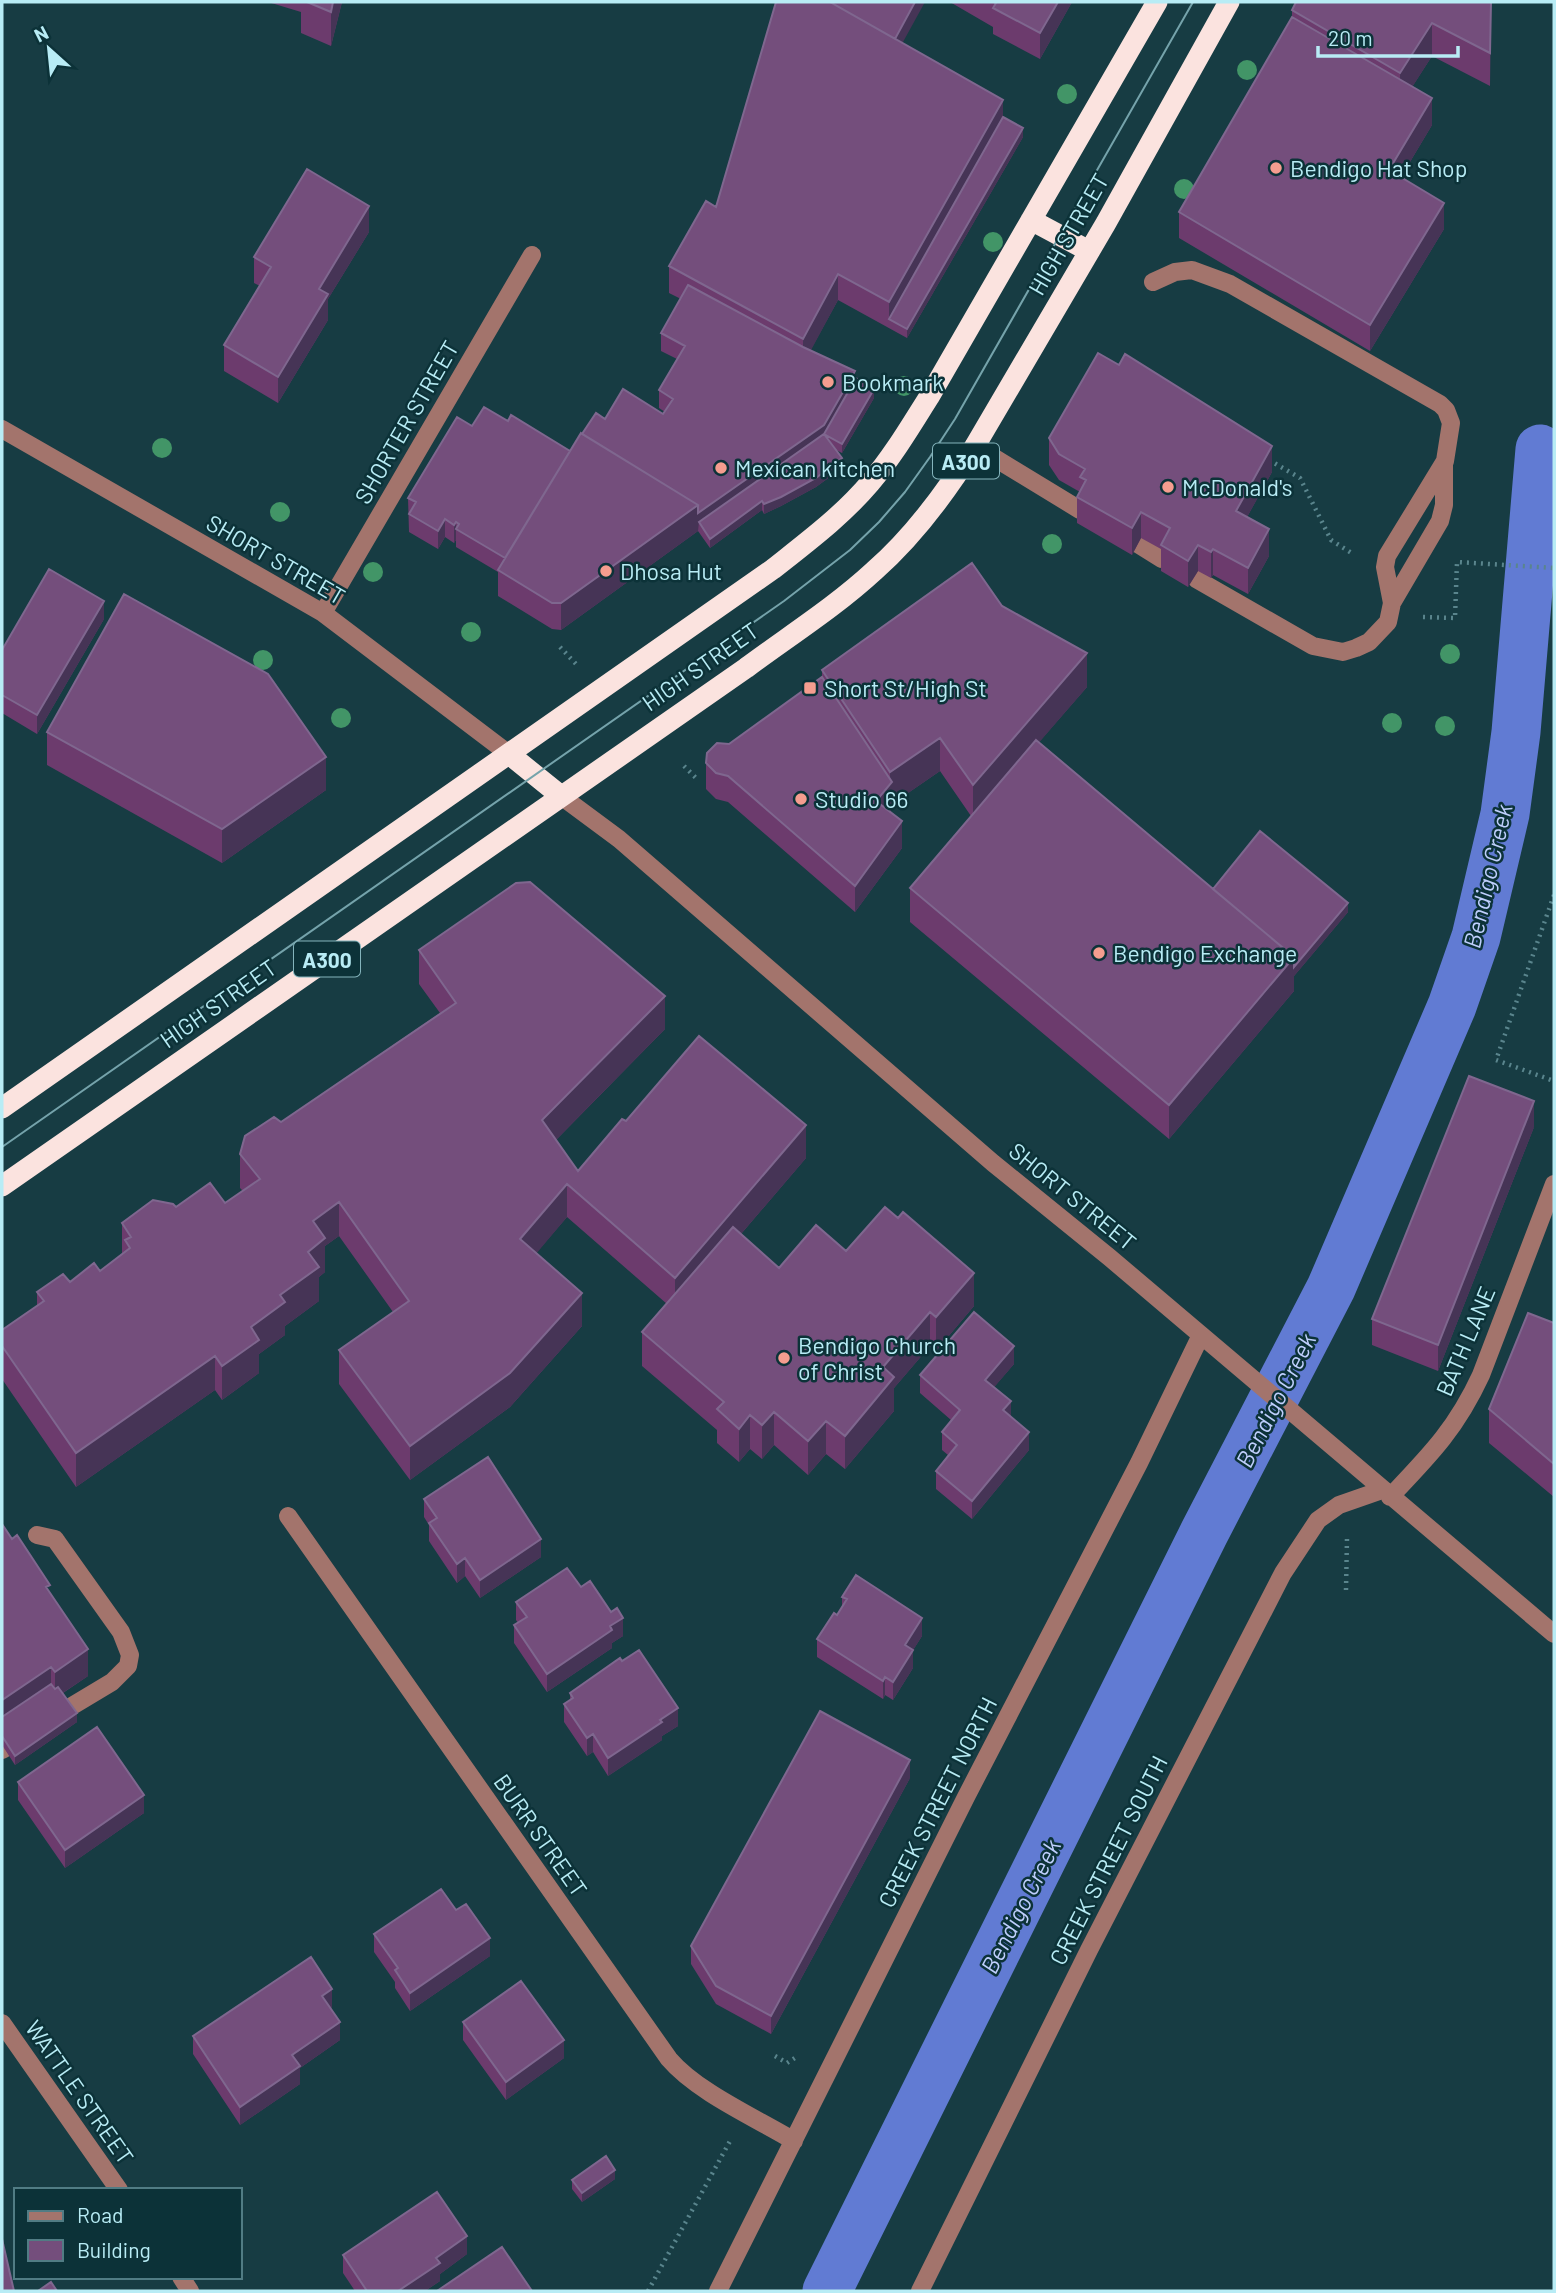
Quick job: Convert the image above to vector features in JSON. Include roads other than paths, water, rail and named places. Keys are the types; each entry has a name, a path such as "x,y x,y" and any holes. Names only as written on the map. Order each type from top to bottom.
{"highway":[{"name":"HIGH STREET","path":"2,1108 773,569 845,509 870,483 897,447 1157,2"},
{"name":"HIGH STREET","path":"2,1186 746,668 875,571 898,548 946,490 975,446 1089,251 1228,2"},
{"path":"1031,220 1089,251"},
{"path":"509,754 561,796"}],"street":[{"name":"SHORTER STREET","path":"323,613 533,255"},
{"path":"1153,282 1175,272 1192,270 1230,284 1440,404 1446,410 1451,423 1445,461 1444,513 1392,603 1388,622 1369,642 1343,652 1313,646 1196,579"},
{"name":"SHORT STREET","path":"2,429 323,613 509,754"},
{"path":"975,446 1080,510"},
{"path":"1392,603 1385,567 1387,556 1445,461"},
{"path":"1138,544 1162,559"},
{"name":"SHORT STREET","path":"561,796 619,839 993,1163 1330,1443 1554,1634"},
{"name":"BATH LANE","path":"1386,1493 1438,1446 1469,1401 1554,1184"},
{"name":"CREEK STREET NORTH","path":"718,2291 966,1797 1139,1463 1201,1335"},
{"name":"CREEK STREET SOUTH","path":"920,2291 1089,1950 1283,1573 1318,1520 1339,1505 1386,1493"},
{"name":"BURR STREET","path":"288,1516 669,2059 702,2086 794,2141"},
{"path":"37,1535 55,1539 121,1632 130,1655 128,1666 112,1682 67,1709"},
{"name":"WATTLE STREET","path":"2,2023 118,2188"}],"waterway":[{"name":"Bendigo Creek","path":"827,2291 1204,1533 1331,1288 1452,1006 1476,937 1505,814 1516,732 1540,449"}],"tram line":[{"path":"2,1147 784,601 850,550 905,492 955,419 1193,2"}],"place":[{"name":"Bendigo Hat Shop","path":"1276,168"},
{"name":"Bookmark","path":"828,382"},
{"name":"Mexican kitchen","path":"721,468"},
{"name":"McDonald's","path":"1168,487"},
{"name":"Dhosa Hut","path":"606,571"},
{"name":"Short St/High St","path":"810,688"},
{"name":"Studio 66","path":"801,799"},
{"name":"Bendigo Exchange","path":"1099,953"},
{"name":"Bendigo Church of Christ","path":"784,1358"}]}
